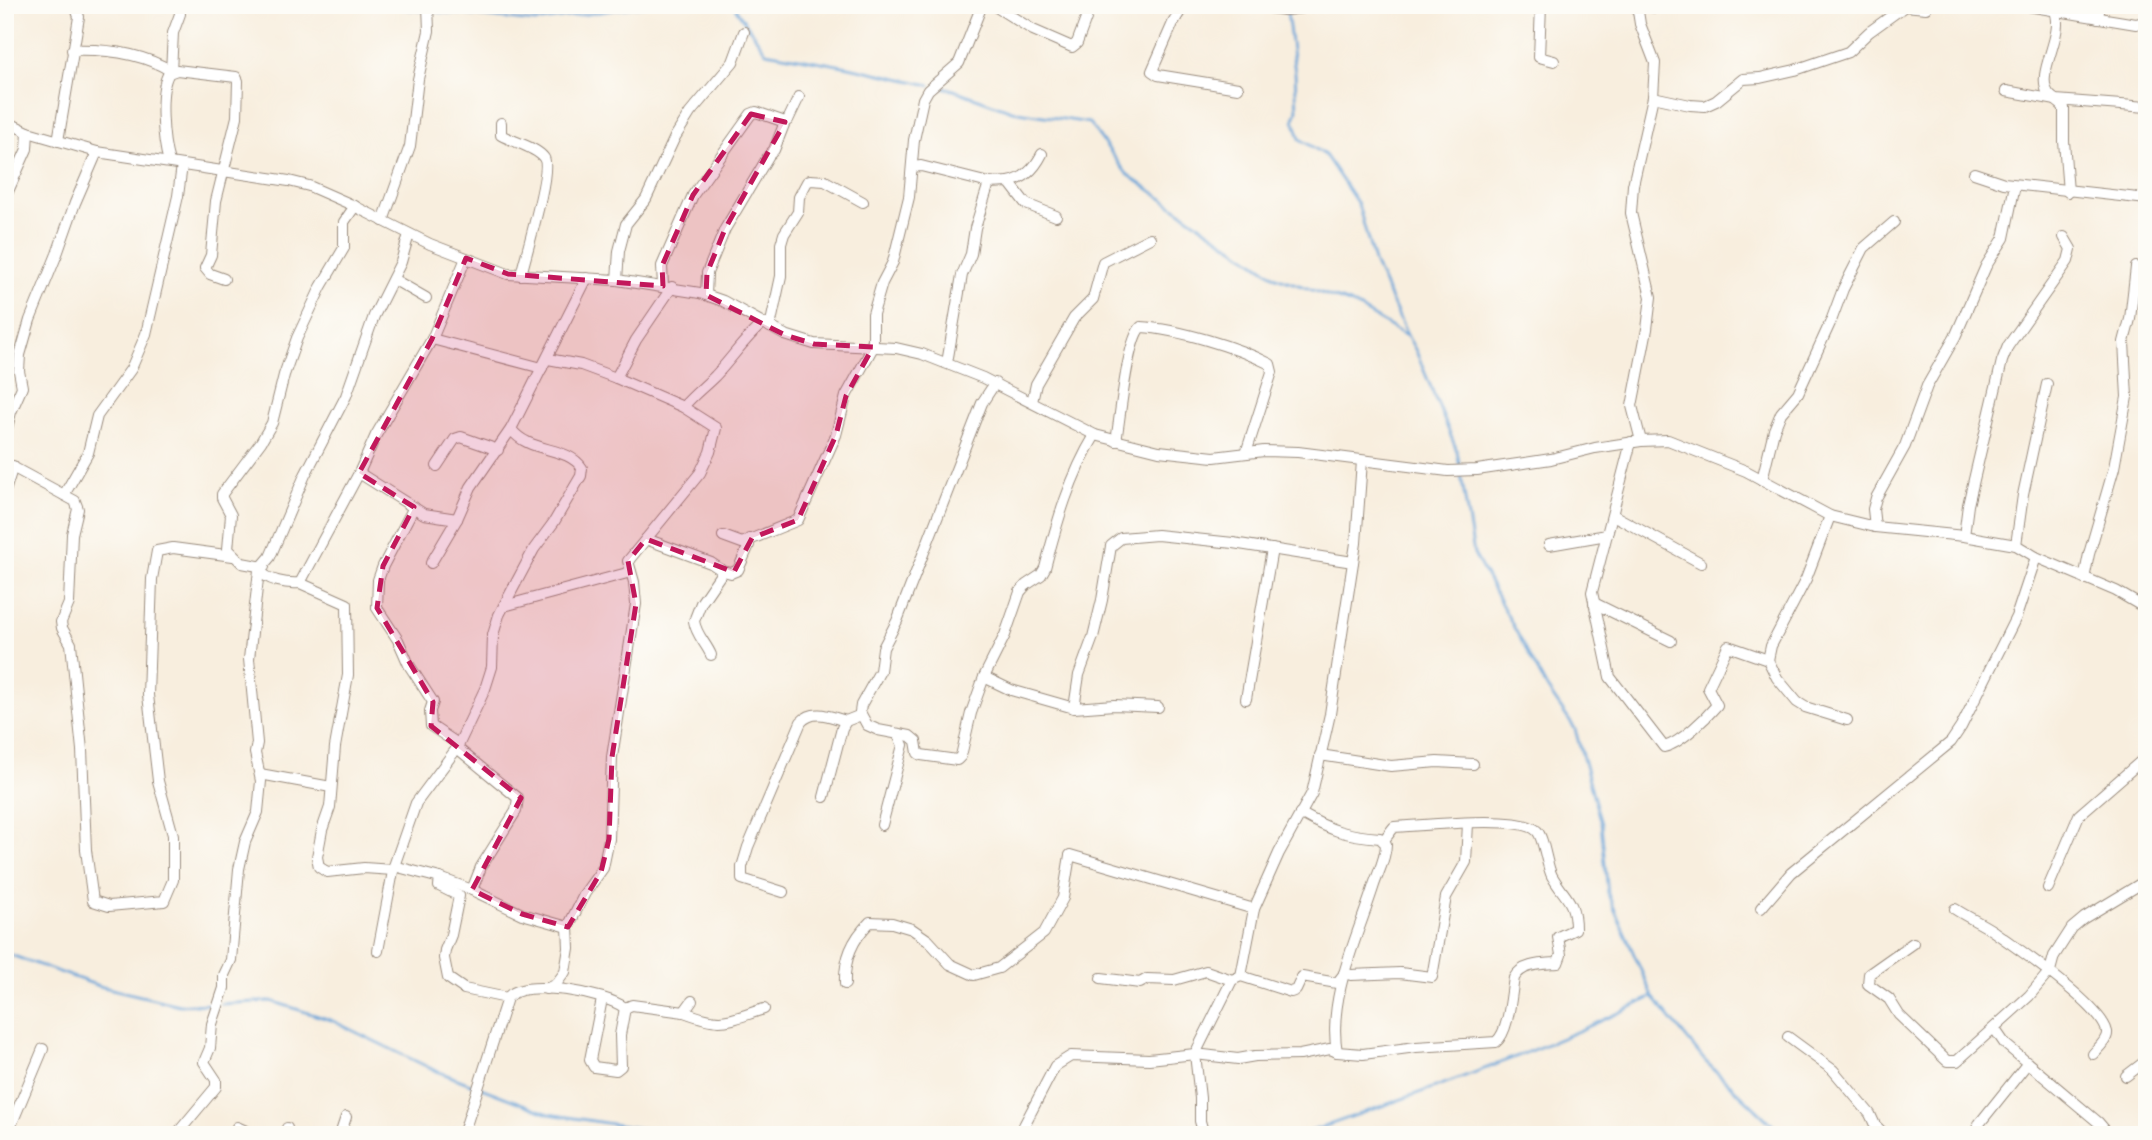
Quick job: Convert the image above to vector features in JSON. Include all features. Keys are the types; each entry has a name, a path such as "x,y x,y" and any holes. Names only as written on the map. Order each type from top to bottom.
{"street":[{"path":"58,142 79,16 75,5"},
{"path":"169,162 162,130 165,81 171,71 173,33 180,14 179,5"},
{"path":"383,220 410,146 418,79 429,31 428,5"},
{"path":"723,536 739,544 797,520 836,435 846,396 873,347 873,314 882,283 893,262 909,197 917,120 925,94 958,63 982,5"},
{"path":"992,5 1033,30 1072,47 1077,44 1091,5"},
{"path":"1184,5 1152,71 1158,75 1238,88"},
{"path":"1244,5 1302,10 1330,5"},
{"path":"1541,5 1539,57 1554,61"},
{"path":"1675,5 1663,8 1637,6 1640,24 1655,62 1653,97 1633,185 1631,213 1651,297 1632,406 1636,441 1594,583 1594,603 1610,677 1664,747 1671,746 1701,724 1717,705 1708,688 1728,646 1768,660"},
{"path":"2021,5 2136,24 2147,21"},
{"path":"2098,18 2100,5"},
{"path":"1653,97 1705,106 1716,101 1743,79 1795,70 1849,52 1870,32 1905,6 1926,8"},
{"path":"2055,11 2059,24 2049,53 2046,87 2048,95 2064,108 2068,192"},
{"path":"617,280 619,251 626,224 646,199 675,137 690,113 733,62 744,32"},
{"path":"72,50 93,49 147,58 171,71 231,75 238,81 237,117 216,201 211,255 205,268 210,274 224,279"},
{"path":"2006,91 2056,100 2147,107"},
{"path":"706,295 707,273 725,229 774,150 799,97"},
{"path":"616,378 667,287 662,266 694,195 751,114 756,112 785,122"},
{"path":"5,121 28,132 97,152 309,186 409,234 508,274 617,280 667,287 723,301 785,335 814,344 895,348 947,363 995,383 1095,435 1116,441 1197,457 1298,452 1448,471 1551,460 1595,448 1636,441 1668,440 1746,471 1830,516 1875,527 1964,536 2016,545 2036,557 2116,591 2147,609"},
{"path":"501,123 501,135 537,153 545,159 547,165 543,193 521,275"},
{"path":"5,198 27,149 28,132"},
{"path":"5,436 11,412 22,387 20,355 30,320 97,152"},
{"path":"912,167 921,166 989,183 1008,179 1015,181 1036,167 1042,154"},
{"path":"64,495 88,453 97,416 131,369 146,334 178,196 182,164"},
{"path":"1974,173 2015,185 2147,199"},
{"path":"1008,179 1027,205 1056,216"},
{"path":"683,407 716,375 745,338 766,325 781,276 781,244 798,212 799,197 807,182 825,181 863,202"},
{"path":"947,363 962,275 971,254 975,228 989,183"},
{"path":"1875,527 1873,509 1876,498 1905,446 1927,386 1955,337 1986,265 2004,238 2015,185"},
{"path":"262,568 242,563 228,549 227,540 232,524 222,494 272,423 297,338 321,287 344,248 344,222 355,206"},
{"path":"1762,480 1781,413 1798,393 1843,289 1864,248 1894,222"},
{"path":"176,1135 216,1087 216,1080 204,1062 210,1048 215,1010 224,988 224,975 230,960 239,869 245,842 258,812 261,781 255,753 257,743 249,659 262,568 304,475 346,396 374,316 393,279 409,234"},
{"path":"1964,536 1968,505 2002,361 2008,346 2068,261 2071,249 2064,237"},
{"path":"1032,402 1036,384 1074,318 1093,299 1103,262 1150,238"},
{"path":"300,583 359,473 376,435 432,339 466,258"},
{"path":"2084,579 2114,468 2127,397 2124,342 2130,319 2136,267"},
{"path":"431,563 457,519 471,487 511,429 587,278"},
{"path":"393,279 426,298"},
{"path":"1116,441 1131,348 1136,331 1141,327 1205,340 1270,364 1272,372 1246,453"},
{"path":"432,339 545,364 581,365 683,407 716,428 710,452 700,473 628,561 636,604 612,757 610,839 601,872 584,893 568,927 568,964 556,984 546,989"},
{"path":"995,383 982,403 897,621 883,648 880,671 861,705 861,715 867,724 878,730 913,738 921,755 959,759 984,677 1020,592 1026,584 1041,575 1045,568 1059,515 1081,458 1095,435"},
{"path":"2016,545 2028,469 2047,384"},
{"path":"378,951 394,868 416,803 458,746 485,690 492,667 493,635 505,606 534,549 554,523 581,476 582,468 573,458 524,443 511,429"},
{"path":"437,466 455,439 461,437 498,450"},
{"path":"1204,1135 1200,1121 1195,1054 1237,978 1254,909 1312,793 1330,714 1353,562 1362,461"},
{"path":"5,491 9,465 75,501 78,509 72,534 69,603 61,621 71,644 82,750 86,850 93,901 109,906 164,901 173,880 173,835 158,780 148,695 152,579 157,551 173,548 233,556"},
{"path":"359,473 424,514 457,519"},
{"path":"415,507 377,580 377,608 433,702 430,712 431,726 518,798 516,811 481,867 472,890"},
{"path":"1613,515 1701,563"},
{"path":"1830,516 1806,579 1771,646 1768,660 1777,678 1797,702 1847,720"},
{"path":"1074,708 1079,675 1093,637 1102,600 1111,546 1121,538 1157,535 1353,562"},
{"path":"1549,545 1608,535"},
{"path":"646,539 731,573 738,570 749,539"},
{"path":"1246,699 1272,549"},
{"path":"1761,908 1791,873 1951,742 1967,716 2016,617 2036,557"},
{"path":"262,568 263,575 300,583 347,604 348,675 330,807 321,830 318,867 327,872 394,868 440,878 472,890 522,915 568,927"},
{"path":"711,655 699,636 694,621 701,603 723,571"},
{"path":"505,606 631,572"},
{"path":"1594,603 1671,641"},
{"path":"984,677 1011,690 1074,708 1114,705 1158,708"},
{"path":"783,892 742,879 742,867 801,722 808,715 814,714 846,721 861,715"},
{"path":"824,797 846,721"},
{"path":"882,825 903,745 898,735"},
{"path":"1320,755 1391,766 1437,762 1473,764"},
{"path":"2048,888 2079,816 2147,756"},
{"path":"260,774 331,787"},
{"path":"1300,813 1326,828 1352,836 1384,840"},
{"path":"1019,1135 1055,1066 1071,1056 1149,1059 1195,1054 1238,1059 1300,1055 1330,1049 1363,1054 1416,1047 1496,1042 1500,1039 1505,1028 1517,972 1541,964 1558,963 1561,955 1558,937 1574,931 1575,913 1572,904 1552,876 1540,834 1526,824 1468,823 1394,827 1384,840"},
{"path":"1344,974 1400,973 1432,977 1446,897 1466,862 1468,823"},
{"path":"1337,1052 1335,1019 1344,974 1386,849 1384,840"},
{"path":"845,984 844,965 859,933 870,922 892,923 912,929 928,940 950,964 974,975 999,968 1044,933 1063,898 1070,855 1254,909"},
{"path":"440,878 439,886 459,897 445,950 448,978 464,989 507,998"},
{"path":"1913,943 1869,974 1868,984 1889,999 1899,1015 1947,1060 1957,1061 2019,1006 2050,971 2054,956 2072,928 2147,880"},
{"path":"1955,909 1990,929 2050,971 2103,1023 2107,1037 2093,1055"},
{"path":"1101,978 1140,983 1146,979 1174,980 1206,971 1291,992 1296,990 1302,977 1337,983 1344,974"},
{"path":"463,1135 511,992 523,988 586,992 602,999 615,1000 625,1008"},
{"path":"602,999 590,1060 594,1067 616,1070 621,1066 620,1035 625,1008"},
{"path":"684,1012 692,1001"},
{"path":"625,1008 632,1005 684,1012 711,1022 732,1021 764,1009"},
{"path":"1994,1028 2005,1044 2098,1122 2109,1135"},
{"path":"1788,1037 1833,1070 1885,1135"},
{"path":"7,1127 43,1049"},
{"path":"2126,1076 2147,1060"},
{"path":"1975,1134 1979,1124 2027,1064"},
{"path":"340,1135 346,1117"},
{"path":"237,1127 255,1135"}],"highlighted area":[{"path":"751,114 785,122 725,229 707,273 706,295 785,335 814,344 873,347 846,396 836,435 798,520 752,538 734,572 646,539 628,561 636,604 612,757 609,839 601,872 568,927 522,914 472,890 521,798 431,726 433,702 377,608 383,566 414,507 359,473 432,339 466,258 508,274 663,286 662,266 693,195"}],"waterway":[{"path":"376,5 425,11"},
{"path":"431,11 535,22 645,5"},
{"path":"733,5 766,52 930,85"},
{"path":"1287,12 1295,73 1297,110 1294,119 1300,139 1325,155 1358,204 1374,262 1407,335"},
{"path":"936,86 1012,111 1089,123 1127,174 1276,277 1352,304 1408,337 1457,451 1460,468"},
{"path":"1461,475 1474,554 1547,688 1575,729 1601,824 1608,894 1652,996 1705,1061 1783,1135"},
{"path":"5,953 99,986 179,1005 214,1004"},
{"path":"1300,1135 1522,1054 1652,997"},
{"path":"221,1004 271,1001 331,1020 434,1070 549,1114 681,1135"}]}
